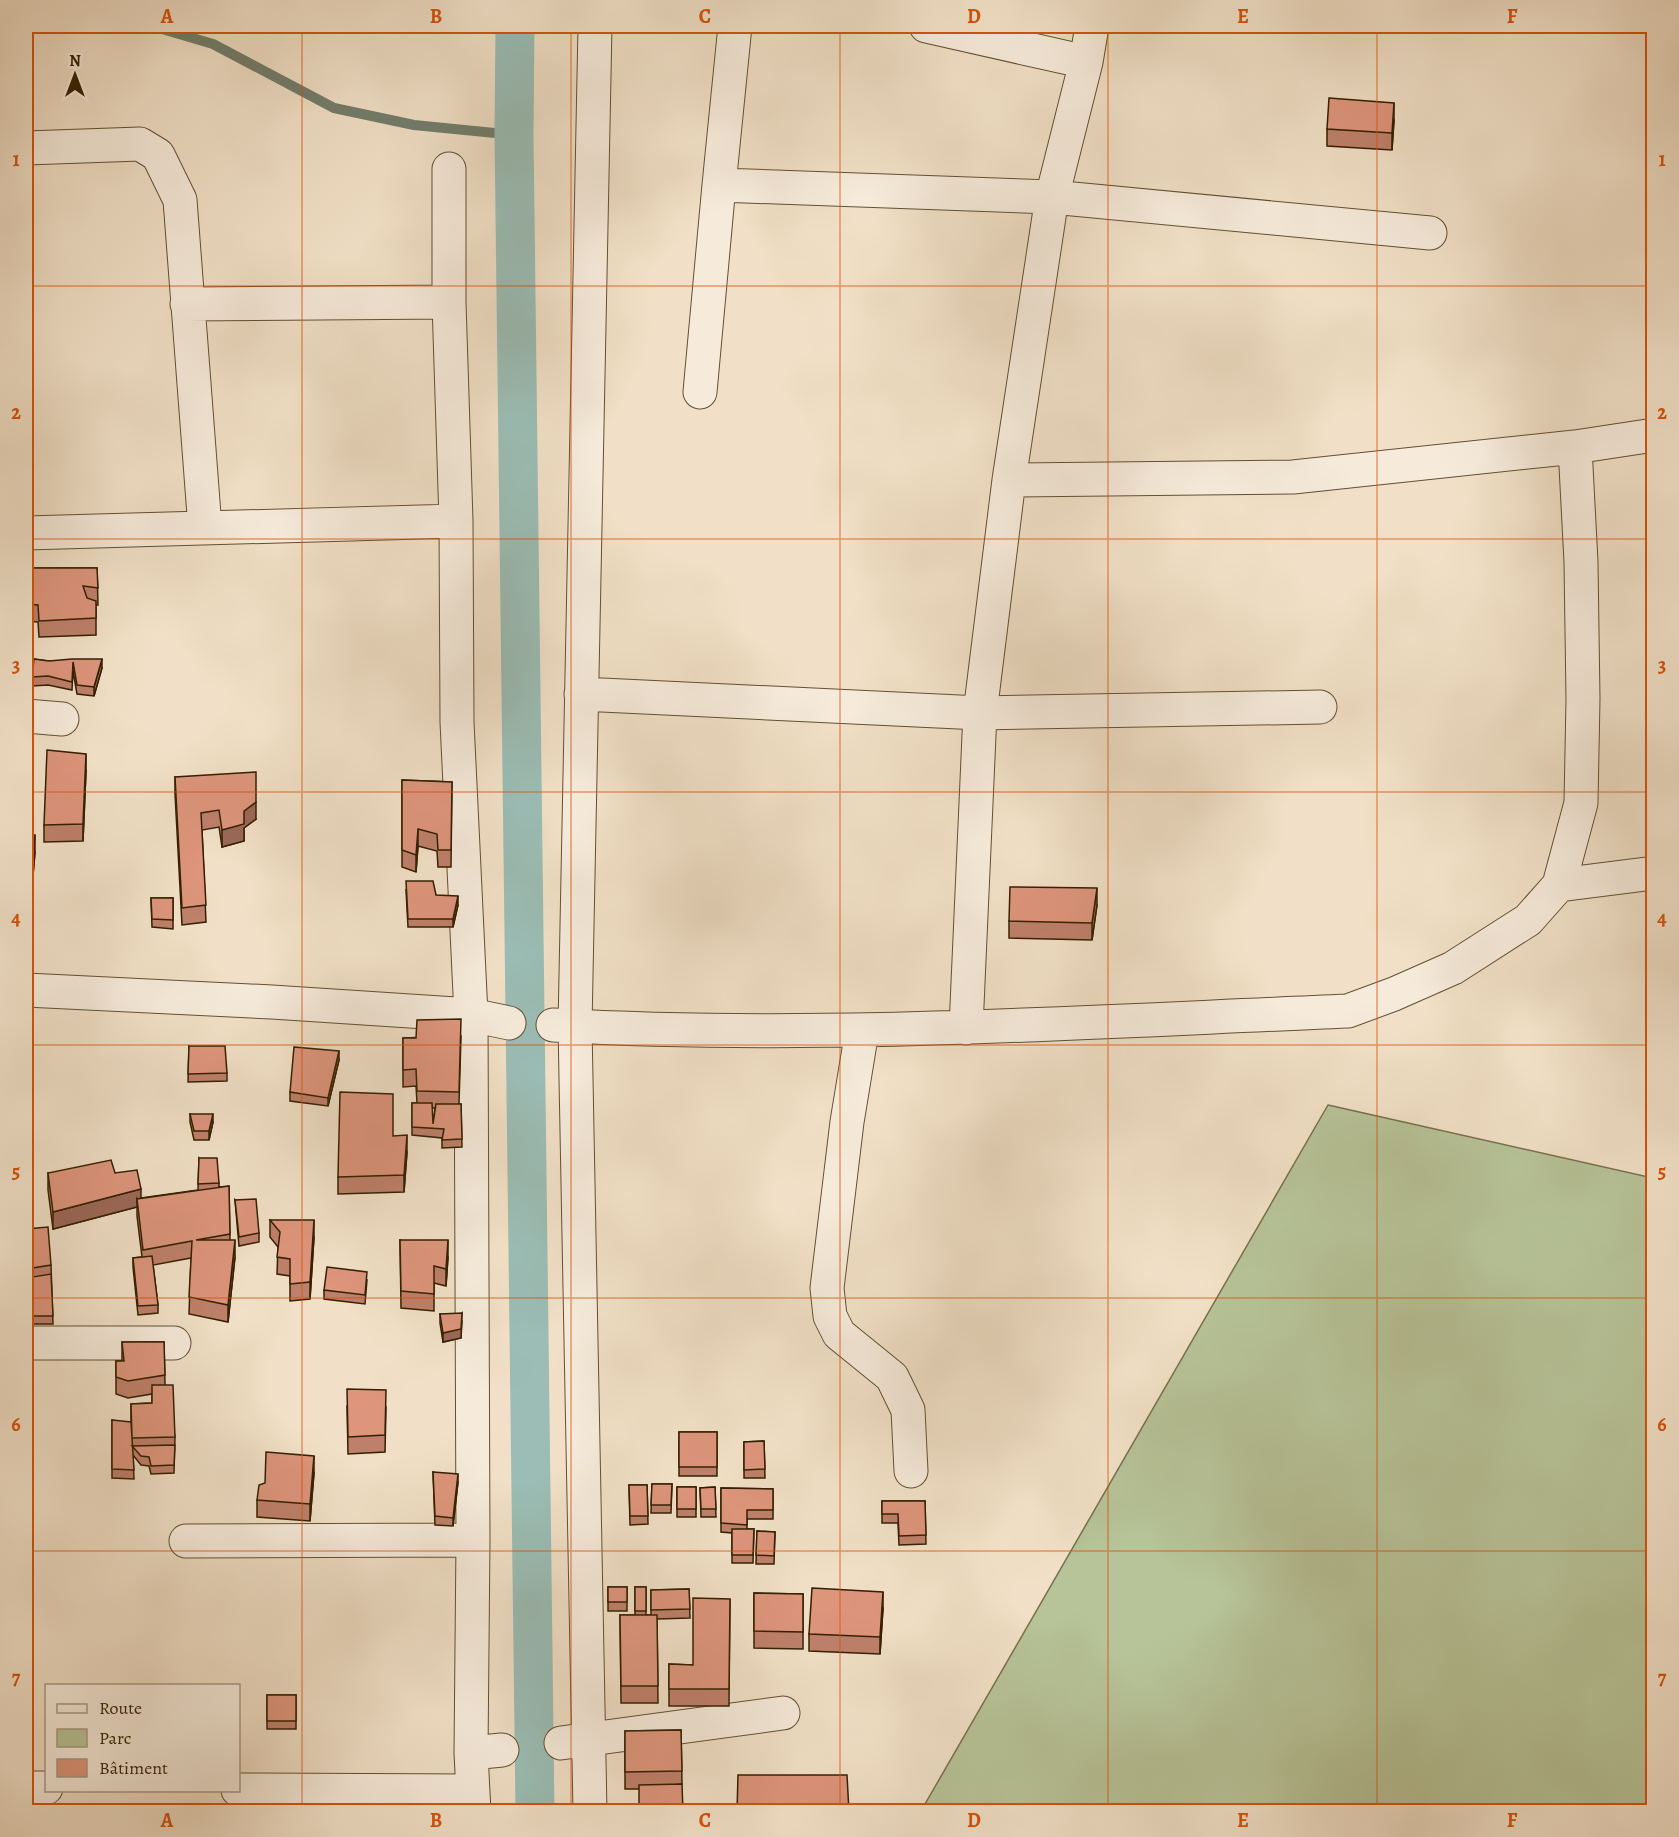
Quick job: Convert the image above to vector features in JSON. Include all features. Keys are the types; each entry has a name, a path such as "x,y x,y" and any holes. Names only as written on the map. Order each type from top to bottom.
{"street":[{"path":"590,1812 575,1742 563,1026 581,694 595,26"},
{"path":"700,392 735,26"},
{"path":"926,26 1086,62"},
{"path":"966,1028 980,713 1009,480 1052,196 1086,62 1092,26"},
{"path":"26,148 140,144 158,155 180,200 205,528"},
{"path":"240,1790 474,1801 487,1751 473,1540 471,1015 457,722 456,521 449,302 449,169"},
{"path":"718,185 1052,196 1430,233"},
{"path":"187,304 449,302"},
{"path":"1009,480 1293,477 1575,447 1653,435"},
{"path":"563,1026 645,1030 862,1031 1348,1011 1453,968 1528,920 1559,885 1581,803 1583,688 1581,562 1575,447"},
{"path":"26,533 456,521"},
{"path":"581,694 980,713 1320,707"},
{"path":"26,716 62,719"},
{"path":"1559,885 1653,873"},
{"path":"26,990 272,1002 471,1015 509,1023"},
{"path":"862,1031 847,1122 827,1288 830,1316 839,1334 892,1377 908,1410 911,1471"},
{"path":"26,1343 174,1343"},
{"path":"186,1541 473,1540"},
{"path":"575,1742 783,1713"},
{"path":"26,1788 45,1788"}],"green space":[{"path":"1328,1105 1653,1178 1653,1811 921,1811"}],"building":[{"path":"1329,98 1394,103 1392,133 1327,129"},
{"path":"26,568 97,568 98,588 83,586 87,598 96,601 96,618 39,621 38,605 26,604"},
{"path":"26,656 32,677 26,676"},
{"path":"34,659 49,661 102,659 94,687 77,685 73,662 72,682 48,676 32,677"},
{"path":"47,750 86,754 83,824 44,825"},
{"path":"256,772 256,802 244,811 244,824 222,830 219,810 201,813 206,905 182,908 175,777"},
{"path":"402,780 452,782 451,850 438,850 437,834 418,829 416,855 402,850"},
{"path":"26,835 35,835 32,870 26,870"},
{"path":"406,881 433,881 436,895 458,896 453,919 408,919"},
{"path":"1010,887 1097,888 1092,923 1009,921"},
{"path":"151,898 173,898 173,920 152,919"},
{"path":"461,1019 459,1092 417,1091 416,1069 403,1070 403,1038 416,1038 417,1020"},
{"path":"26,1020 31,1020 33,1078 26,1079"},
{"path":"189,1046 225,1046 227,1073 188,1074"},
{"path":"294,1047 339,1051 328,1098 290,1092"},
{"path":"340,1092 393,1094 393,1136 407,1135 404,1175 338,1177"},
{"path":"412,1103 432,1103 433,1124 436,1104 461,1104 462,1139 442,1140 444,1129 412,1127"},
{"path":"190,1114 213,1114 209,1131 194,1131"},
{"path":"199,1158 217,1158 219,1183 198,1184"},
{"path":"111,1160 115,1173 137,1170 141,1189 53,1212 48,1173"},
{"path":"229,1186 230,1234 196,1240 235,1240 228,1305 189,1297 192,1241 143,1250 137,1199"},
{"path":"256,1199 259,1233 239,1237 235,1200"},
{"path":"270,1220 314,1220 310,1282 290,1284 290,1259 277,1257 280,1232"},
{"path":"48,1227 51,1265 26,1269 26,1229"},
{"path":"400,1240 448,1240 446,1269 434,1266 434,1294 401,1291"},
{"path":"152,1256 158,1305 138,1306 133,1258"},
{"path":"327,1267 367,1272 365,1295 324,1290"},
{"path":"51,1274 53,1316 33,1316 26,1278"},
{"path":"462,1313 461,1329 443,1333 440,1314"},
{"path":"122,1342 164,1342 165,1375 128,1381 116,1377 116,1361 124,1361"},
{"path":"152,1385 173,1385 175,1437 132,1438 131,1404 152,1403"},
{"path":"347,1389 386,1390 385,1435 348,1437"},
{"path":"112,1420 131,1422 134,1470 112,1469"},
{"path":"679,1432 717,1432 717,1467 679,1467"},
{"path":"764,1441 765,1469 744,1470 744,1442"},
{"path":"175,1445 174,1465 151,1466 149,1457 141,1456 132,1446"},
{"path":"266,1452 314,1456 310,1504 257,1500 259,1485 265,1483"},
{"path":"433,1472 458,1474 453,1518 435,1516"},
{"path":"652,1484 672,1484 671,1505 651,1505"},
{"path":"629,1485 647,1485 648,1516 630,1516"},
{"path":"677,1487 696,1487 696,1509 677,1509"},
{"path":"715,1487 716,1509 701,1509 700,1488"},
{"path":"721,1488 773,1489 773,1510 747,1510 747,1525 721,1523"},
{"path":"882,1501 925,1501 926,1535 899,1536 898,1514 882,1514"},
{"path":"732,1529 754,1529 753,1555 732,1555"},
{"path":"757,1531 775,1532 774,1556 756,1555"},
{"path":"608,1587 627,1587 627,1602 608,1602"},
{"path":"635,1587 646,1587 646,1611 635,1611"},
{"path":"812,1588 883,1592 880,1637 809,1634"},
{"path":"689,1589 690,1609 651,1610 651,1590"},
{"path":"754,1593 803,1594 803,1632 754,1631"},
{"path":"693,1598 730,1599 729,1689 669,1689 669,1664 693,1665"},
{"path":"620,1615 657,1615 658,1686 621,1686"},
{"path":"267,1695 296,1695 296,1721 267,1721"},
{"path":"681,1730 682,1771 625,1772 625,1731"},
{"path":"738,1775 847,1775 849,1812 737,1812"},
{"path":"682,1784 683,1812 639,1812 639,1785"},
{"path":"202,1808 239,1809 239,1812 202,1812"}],"waterway":[{"path":"152,26 213,44 334,108 414,125 514,135"},
{"path":"515,26 514,135 535,1812"}]}
